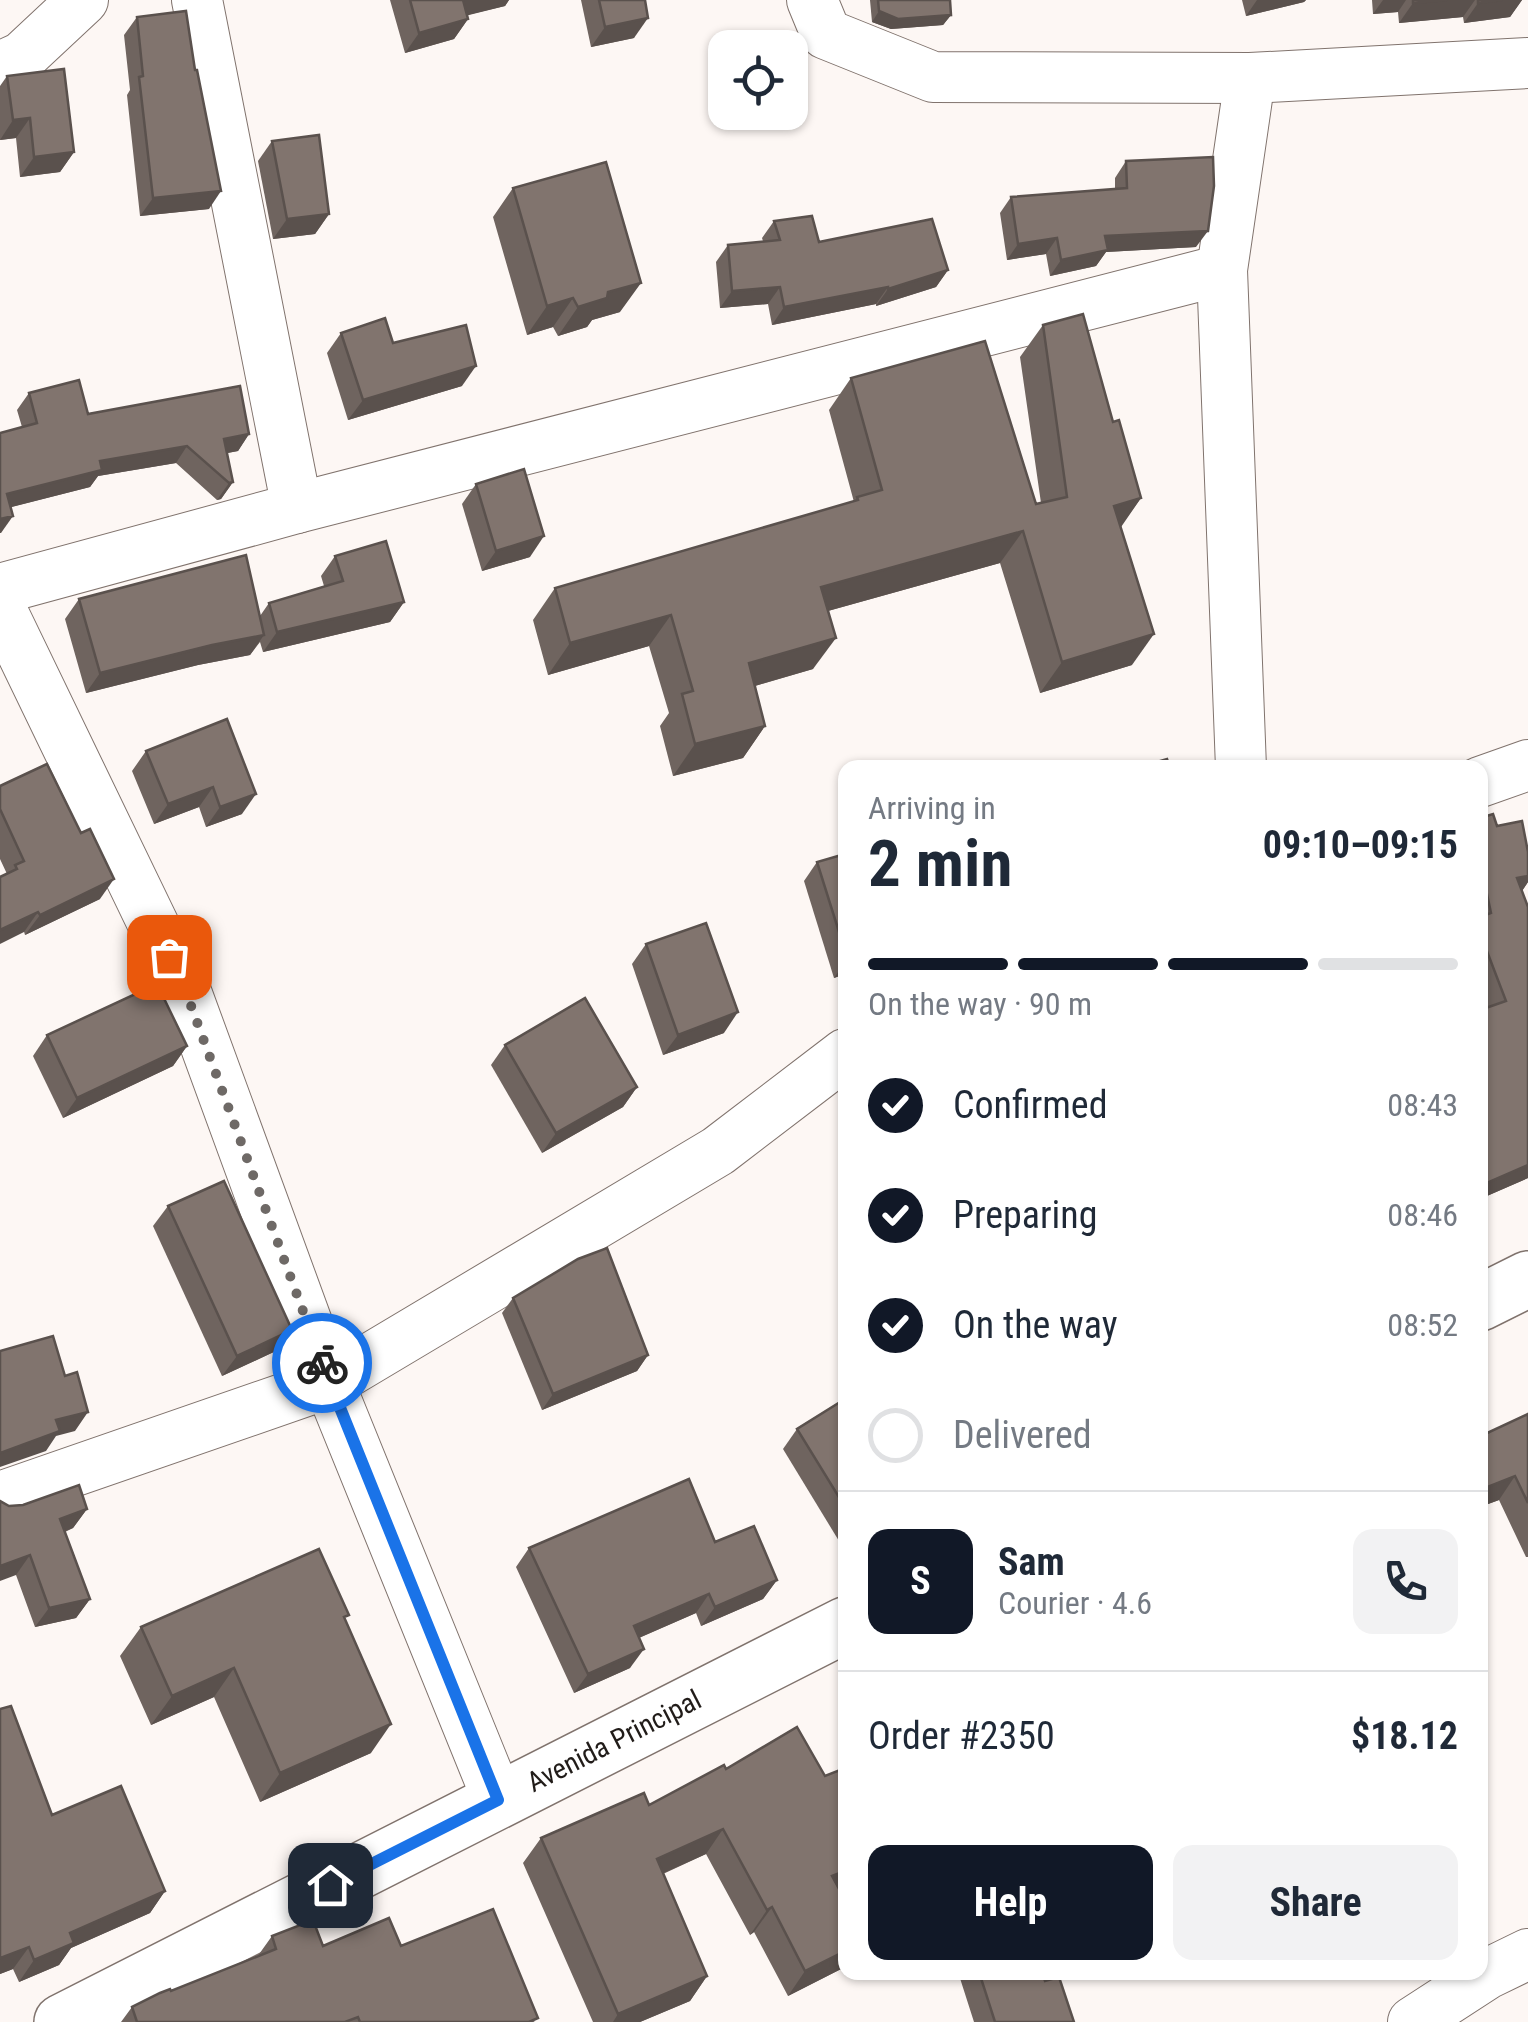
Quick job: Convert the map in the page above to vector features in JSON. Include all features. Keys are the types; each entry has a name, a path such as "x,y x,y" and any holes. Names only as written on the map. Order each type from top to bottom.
{"main road":[{"path":"1488,1299 1528,1278"},
{"name":"Avenida Principal","path":"62,2022 838,1628"}],"street":[{"path":"0,67 22,57 84,0"},
{"path":"197,0 297,508"},
{"path":"812,0 826,34 932,77 1250,78 1528,63"},
{"path":"1242,760 1222,270 1250,78"},
{"path":"0,590 297,508 1222,270"},
{"path":"0,607 186,992 329,1382 498,1800"},
{"path":"1488,779 1528,765"},
{"path":"0,1497 329,1382 718,1151 838,1059"},
{"path":"1488,1974 1528,1954"},
{"path":"1414,2022 1478,1980"}],"building":[{"path":"410,0 463,0 468,19 419,33"},
{"path":"599,0 645,0 648,18 605,27"},
{"path":"878,0 950,0 951,15 898,19 879,11"},
{"path":"186,11 221,191 153,198 139,77 143,76 137,17"},
{"path":"64,69 74,152 34,157 30,118 13,120 7,76"},
{"path":"319,135 329,214 287,219 272,141"},
{"path":"1213,157 1208,231 1105,236 1108,250 1061,260 1057,238 1018,244 1011,197 1127,188 1126,161"},
{"path":"606,162 641,283 608,292 607,298 578,307 573,298 547,306 513,188"},
{"path":"812,216 819,242 932,219 948,270 888,289 784,307 780,287 732,291 728,245 780,240 774,221"},
{"path":"1083,314 1113,422 1119,420 1141,498 1114,506 1154,634 1062,662 1023,531 821,587 836,638 749,663 765,726 695,744 682,694 693,691 671,615 570,643 555,588 882,490 851,378 985,341 1036,504 1067,497 1043,325"},
{"path":"385,318 393,343 466,325 476,366 363,400 341,333"},
{"path":"79,380 88,414 240,386 249,434 224,439 233,482 229,483 187,446 100,461 102,470 7,494 13,516 0,519 0,433 37,423 29,393"},
{"path":"524,469 544,536 496,551 476,484"},
{"path":"386,541 404,602 277,632 269,603 343,581 335,556"},
{"path":"246,555 264,635 100,673 79,599"},
{"path":"227,719 256,794 220,807 213,787 168,804 146,751"},
{"path":"47,764 81,833 90,829 114,879 0,930 0,877 24,861 0,809 0,786"},
{"path":"1493,814 1497,826 1522,821 1528,852 1528,876 1517,878 1528,907 1528,1165 1488,1182 1488,1007 1506,1001 1488,954 1491,913 1488,816"},
{"path":"838,856 838,929 817,862"},
{"path":"706,923 738,1012 678,1035 646,944"},
{"path":"157,984 187,1046 77,1098 47,1035"},
{"path":"585,998 637,1087 556,1133 505,1045"},
{"path":"224,1181 292,1330 237,1356 168,1206"},
{"path":"607,1248 648,1355 553,1394 513,1298 578,1259"},
{"path":"53,1336 65,1376 77,1372 88,1412 56,1420 60,1431 0,1453 0,1351"},
{"path":"838,1403 838,1496 797,1429"},
{"path":"1528,1414 1528,1503 1515,1476 1488,1487 1488,1433"},
{"path":"689,1479 715,1542 754,1526 777,1580 715,1607 709,1594 634,1626 644,1649 588,1674 529,1548"},
{"path":"79,1485 87,1509 60,1519 90,1599 49,1608 30,1555 0,1566 0,1501 9,1506 23,1505"},
{"path":"319,1549 391,1724 280,1773 234,1668 172,1696 141,1627"},
{"path":"11,1706 52,1815 121,1786 165,1891 70,1933 74,1943 34,1960 29,1947 0,1958 0,1709"},
{"path":"797,1727 825,1776 838,1771 838,1874 832,1876 838,1887 838,1954 805,1971 772,1907 767,1910 723,1829 657,1859 707,1976 618,2014 541,1838 644,1793 649,1805 724,1765 726,1769"},
{"path":"493,1909 538,2018 529,2022 360,2022 358,2017 345,2022 137,2022 132,2007 276,1949 272,1936 313,1920 323,1946 389,1918 401,1946"},
{"path":"982,1980 1060,1980 1074,2022 995,2022"}],"way so far":[{"path":"169,957 186,992 322,1363"}],"route":[{"path":"322,1363 498,1800 330,1885"}]}
